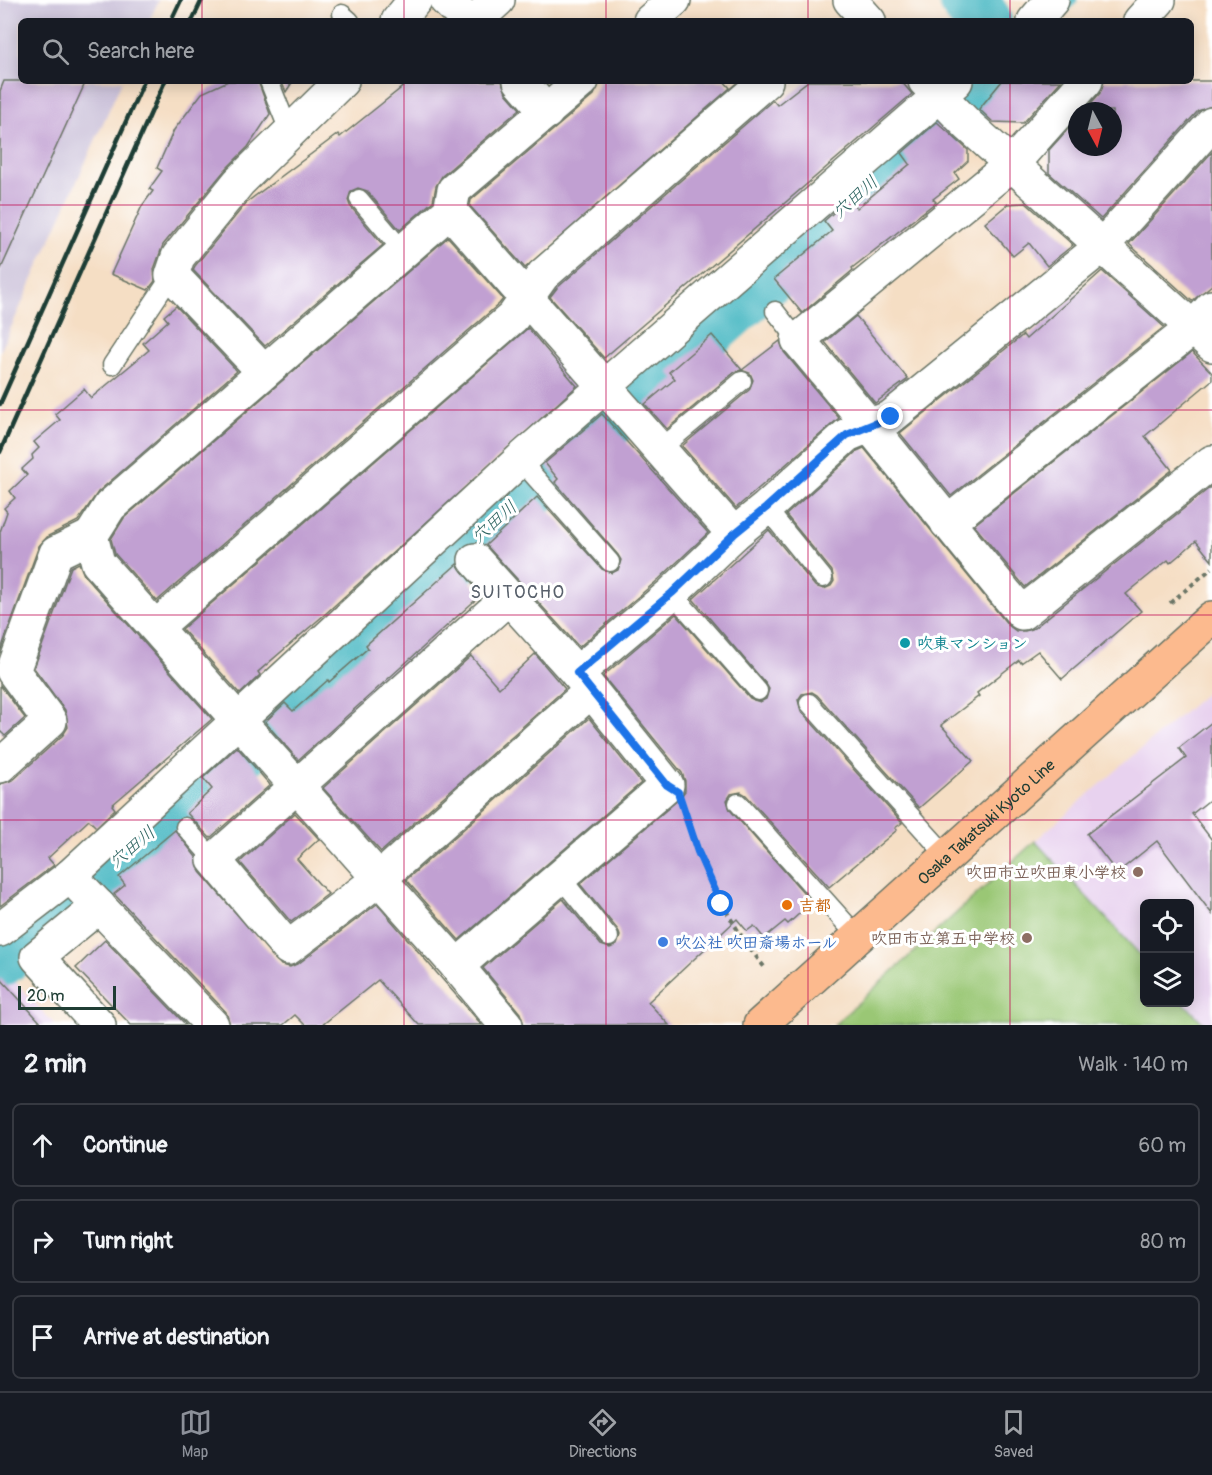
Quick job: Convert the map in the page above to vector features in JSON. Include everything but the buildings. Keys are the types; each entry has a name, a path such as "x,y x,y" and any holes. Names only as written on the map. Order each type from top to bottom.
{"main road":[{"name":"Osaka Takatsuki Kyoto Line","path":"759,1025 1212,618"}],"street":[{"path":"400,18 415,0"},
{"path":"446,0 465,18"},
{"path":"478,18 498,0"},
{"path":"653,18 674,0"},
{"path":"1037,18 1052,0"},
{"path":"1143,18 1159,0"},
{"path":"264,372 172,275 178,257 238,182 339,84"},
{"path":"523,84 547,112"},
{"path":"0,766 50,721 13,671 56,553 92,536 110,506 450,211 454,190 579,84"},
{"path":"156,627 513,317 543,275 763,84"},
{"path":"1083,84 1011,164 798,340 1022,613 1212,462"},
{"path":"99,1025 37,957 86,892 240,721 519,460 940,86 968,124 1101,247 1206,327 947,523"},
{"path":"509,597 214,860 288,948 380,879 734,534 847,435 891,417 1101,247 1212,124"},
{"path":"450,211 633,422 734,534"},
{"path":"92,536 98,563 457,966 506,1025"},
{"path":"457,966 667,785 584,682 475,560"},
{"path":"0,930 86,892"},
{"path":"86,892 212,1025"}],"lane":[{"path":"270,84 290,131"},
{"path":"359,199 403,251"},
{"path":"112,365 172,275"},
{"path":"775,310 798,340"},
{"path":"659,450 742,381"},
{"path":"519,460 610,562"},
{"path":"766,508 823,578"},
{"path":"672,593 758,691"},
{"path":"809,703 946,855"},
{"path":"738,803 857,936"},
{"path":"185,827 214,860"},
{"path":"560,877 609,937"}],"path":[{"path":"1170,603 1212,568"},
{"path":"667,785 678,792 698,852 721,904 742,940 766,969"}],"shaded area":[{"path":"0,0 159,0 150,18 18,18 18,84 121,84 0,352"},
{"path":"1212,688 1212,1025 834,1025 1045,832"},
{"path":"0,965 55,1025 0,1025"}],"green space":[{"name":"吹田市立第五中学校","path":"1035,841 1140,955 1140,1007 1188,1007 1205,1025 834,1025"}],"waterway":[{"name":"穴田川","path":"968,0 981,18"},
{"path":"1059,16 1073,0"},
{"name":"穴田川","path":"0,958 149,833 981,84"}],"railway":[{"path":"172,18 181,0"},
{"path":"193,18 202,0"},
{"path":"0,404 143,84"},
{"path":"0,452 164,84"}],"place":[{"name":"吹東マンション","path":"905,643"},
{"name":"吹田市立吹田東小学校","path":"1138,872"},
{"name":"吉都","path":"787,905"},
{"name":"吹田市立第五中学校","path":"1027,938"},
{"name":"吹公社 吹田斎場ホール","path":"663,942"}],"district":[{"name":"SUITOCHO","path":"518,592"}],"route":[{"path":"721,904 698,852 678,792 667,785 577,673 672,593 734,534 847,435 891,417"}]}
